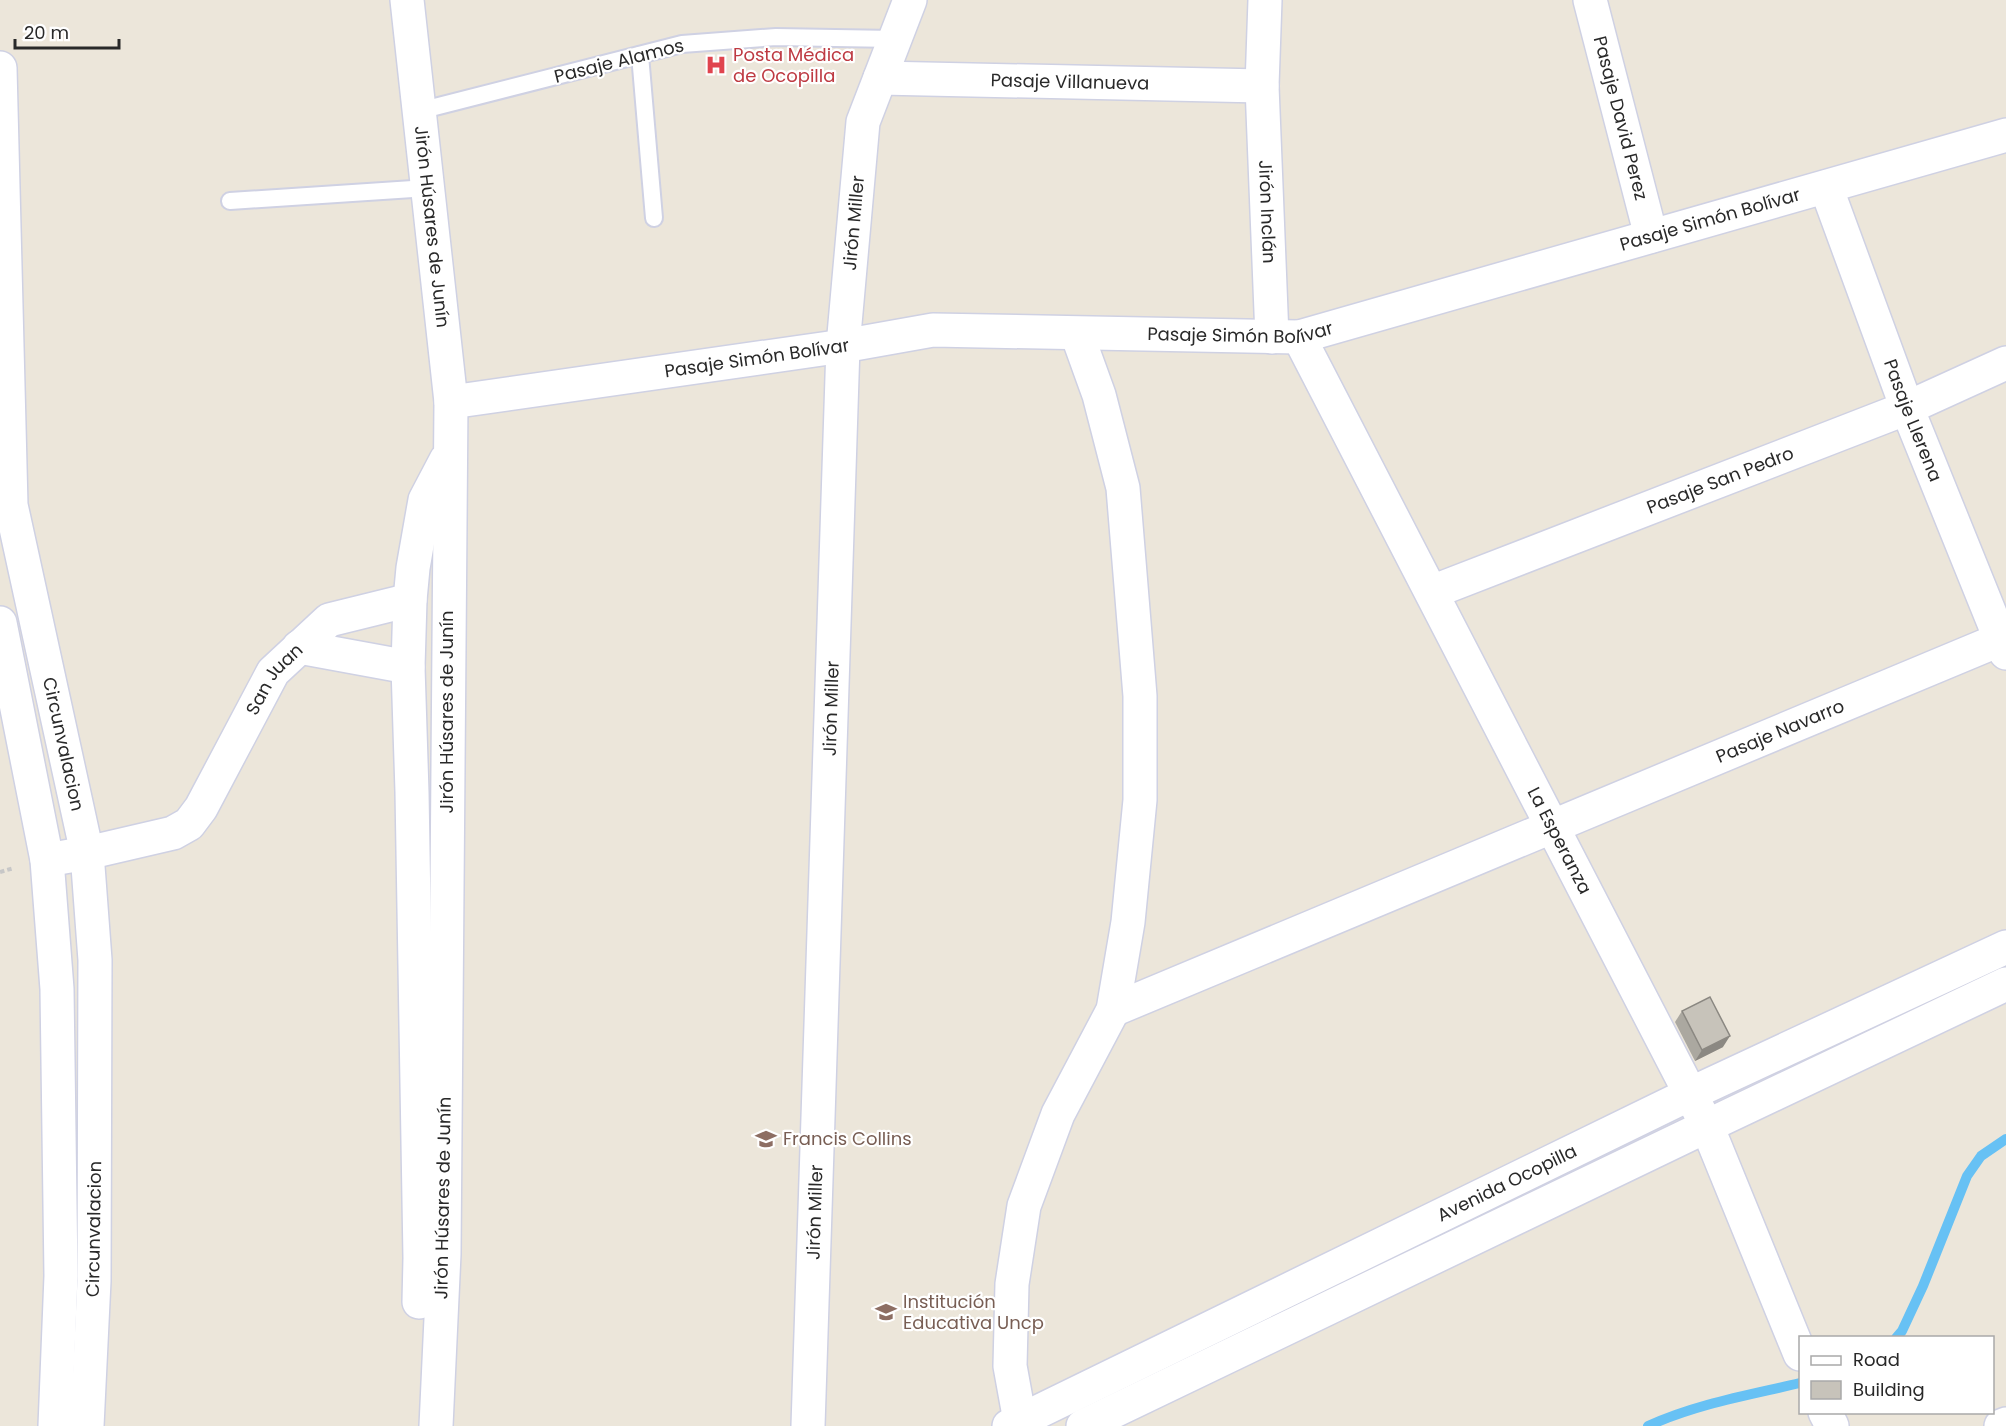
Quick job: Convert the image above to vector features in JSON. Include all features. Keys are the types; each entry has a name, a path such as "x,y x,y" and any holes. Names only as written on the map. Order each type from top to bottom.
{"street":[{"name":"Jirón Húsares de Junín","path":"407,0 451,402 444,1254 436,1426"},
{"name":"Jirón Miller","path":"808,1426 843,346 863,122 910,0"},
{"name":"Jirón Inclán","path":"1265,0 1262,86 1285,337"},
{"name":"Pasaje David Perez","path":"1590,0 1652,236"},
{"name":"Circunvalacion","path":"0,68 12,505 87,853 95,972 94,1281 87,1426"},
{"name":"Pasaje Villanueva","path":"880,78 1262,86"},
{"name":"Pasaje Simón Bolívar","path":"451,402 843,346 933,330 1285,337 2006,135"},
{"name":"Pasaje Llerena","path":"1826,187 1906,408 2004,643"},
{"path":"1014,1424 1010,1366 1012,1284 1024,1206 1058,1114 1113,1010 1128,922 1140,800 1140,696 1123,488 1099,395 1077,334"},
{"name":"La Esperanza","path":"1285,337 1431,592 1707,1126 1799,1352"},
{"name":"Pasaje San Pedro","path":"1431,592 1906,408 2006,363"},
{"path":"410,600 425,500 449,453"},
{"name":"Jirón Húsares de Junín","path":"410,600 408,667 420,1258 414,1426"},
{"name":"San Juan","path":"46,860 173,833 189,824 201,808 273,672 329,620 410,600"},
{"name":"Circunvalacion","path":"0,623 46,860 57,989 61,1276 55,1426"},
{"name":"Pasaje Navarro","path":"1113,1010 1552,825 2004,643"},
{"path":"299,647 408,667"},
{"name":"Avenida Ocopilla","path":"1014,1424 1690,1094 2006,947"},
{"name":"Avenida Ocopilla","path":"1083,1426 2006,984"},
{"path":"2001,1426 2006,1424"}],"lane":[{"name":"Pasaje Alamos","path":"419,111 682,44 776,37 895,39"},
{"path":"640,55 654,218"},
{"path":"230,201 428,189"}],"building":[{"path":"1710,997 1730,1036 1702,1050 1682,1011"}],"waterway":[{"path":"1898,1336 1923,1286 1967,1176 1981,1156 2006,1139"},
{"path":"1648,1426 1704,1406 1799,1383"}],"place":[{"name":"Posta Médica de Ocopilla","path":"716,65"},
{"name":"Francis Collins","path":"766,1139"},
{"name":"Institución Educativa Uncp","path":"886,1312"}]}
